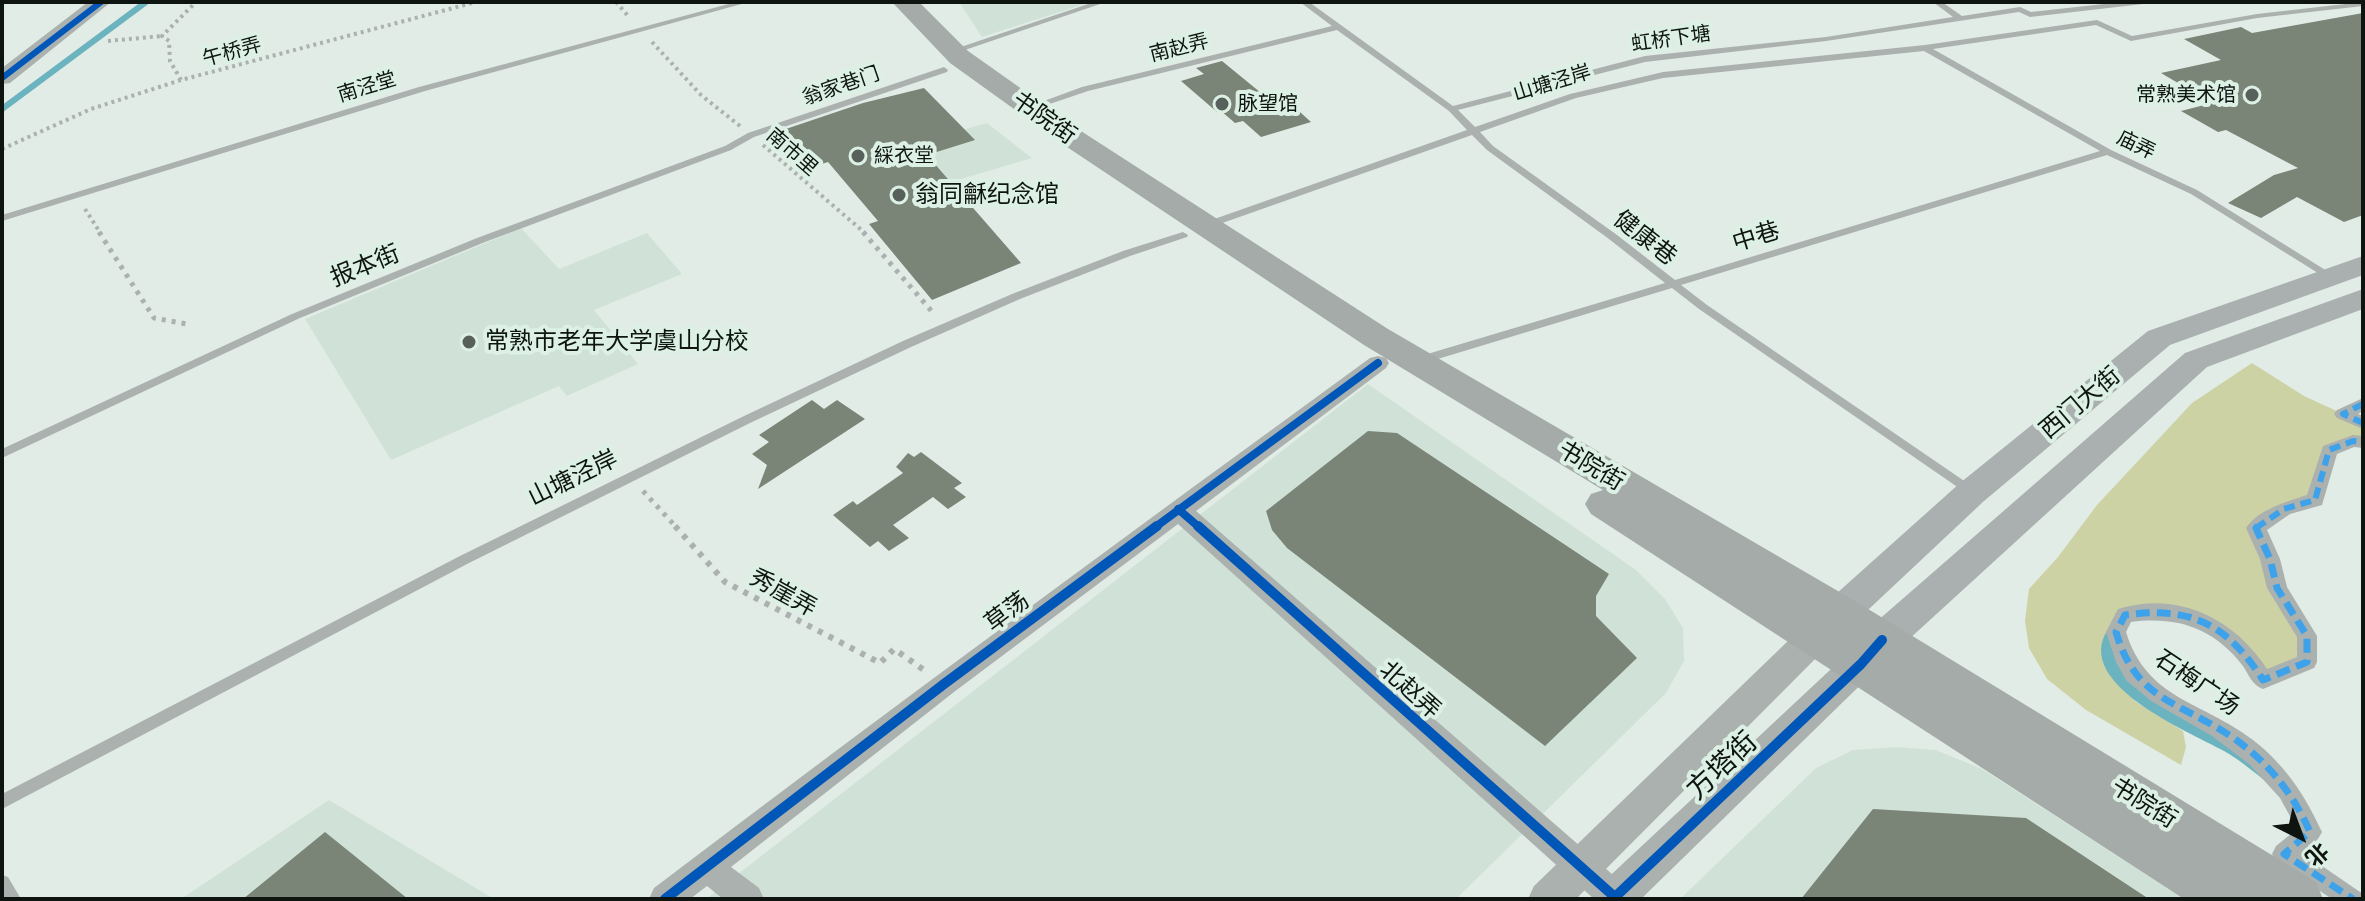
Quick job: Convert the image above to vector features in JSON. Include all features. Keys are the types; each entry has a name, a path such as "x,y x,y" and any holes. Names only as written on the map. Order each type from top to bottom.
{"main road":[{"name":"书院街","path":"877,2 1051,149 1195,230"},
{"name":"书院街","path":"905,2 948,61 1029,108 1195,230 1396,362 1872,652 2228,899"},
{"name":"西门大街","path":"1828,624 1972,492 2159,338 2363,265"},
{"name":"西门大街","path":"1872,652 2196,360 2363,298"},
{"name":"书院街","path":"1872,652 2298,899"}],"street":[{"path":"2,78 101,2"},
{"name":"草荡","path":"665,899 1178,509 1396,362"},
{"path":"2363,404 2343,414 2363,423"},
{"name":"石梅广场","path":"2353,899 2284,854 2310,832 2298,804 2281,780 2231,736 2145,683 2127,665 2116,632 2125,615 2144,611 2177,612 2205,621 2230,636 2249,656 2263,680 2307,662 2307,636 2277,588 2270,559 2256,528 2284,509 2315,500 2329,450 2353,441 2363,442"},
{"name":"北赵弄","path":"1178,509 1615,898"},
{"name":"方塔街","path":"1548,899 1828,624"},
{"name":"方塔街","path":"1615,898 1872,652"},
{"path":"707,867 748,899"}],"lane":[{"name":"南泾堂","path":"2,218 422,89 745,2"},
{"name":"翁家巷门","path":"751,135 1102,2"},
{"name":"健康巷","path":"1304,2 1452,109 1490,148 1672,284 1972,492"},
{"path":"1937,2 1961,19"},
{"name":"虹桥下塘","path":"1452,109 1645,59 1899,29 2020,9 2030,15 2143,2"},
{"path":"2082,10 2097,22 2131,39 2257,16 2363,4"},
{"name":"山塘泾岸","path":"2,802 545,516 945,328 1109,258 1573,96 1663,75 1925,48 2097,22"},
{"name":"南赵弄","path":"1029,108 1085,89 1339,27"},
{"name":"庙弄","path":"1925,48 2108,152 2194,192 2330,276"},
{"name":"报本街","path":"2,454 296,316 481,240 728,148 751,135"},
{"name":"中巷","path":"1396,362 1672,284 2108,152"},
{"path":"2,882 13,899"}],"path":[{"path":"108,41 162,36 196,2"},
{"path":"162,36 169,41 170,61 181,80"},
{"path":"76,194 154,318 187,324"}],"shaded area":[{"path":"959,2 1091,2 982,37"},
{"path":"987,123 1032,158 948,183 887,151"},
{"name":"常熟市老年大学虞山分校","path":"521,228 559,269 647,233 682,274 594,310 638,364 567,396 559,386 391,460 305,319"},
{"path":"1368,384 1636,570 1665,599 1683,628 1684,661 1666,693 1456,899 706,899"},
{"path":"1897,747 1936,750 1982,769 2184,899 1680,899 1816,768 1853,750"},
{"path":"329,800 494,899 181,899"}],"green space":[{"path":"2252,363 2304,396 2363,423 2363,442 2329,450 2315,500 2257,528 2307,636 2307,662 2263,680 2205,621 2125,615 2107,669 2136,702 2183,731 2186,747 2181,765 2086,710 2047,679 2029,648 2025,621 2029,589 2058,557 2097,505 2192,403"}],"water":[{"path":"2112,624 2127,665 2231,736 2269,784 2230,755 2160,717 2117,684 2104,665 2102,645"}],"building":[{"path":"2363,13 2363,215 2344,222 2297,197 2261,218 2228,203 2274,175 2298,168 2226,130 2218,132 2181,111 2212,103 2161,73 2221,60 2184,39 2241,27 2252,33"},
{"path":"1222,61 1266,97 1279,93 1311,122 1261,137 1243,121 1235,123 1221,111 1217,112 1181,81 1204,74 1196,68"},
{"path":"924,88 975,140 927,155 1021,263 932,300 869,224 878,221 828,162 806,169 771,134 863,103"},
{"path":"812,400 824,409 837,400 865,419 758,489 767,465 752,454 769,442 759,435"},
{"path":"1368,431 1397,433 1609,574 1596,596 1596,616 1637,658 1545,746 1287,548 1272,530 1266,511"},
{"path":"921,452 962,483 954,488 966,497 948,509 933,497 893,525 909,538 889,551 878,541 870,547 833,515 853,501 857,505 903,473 896,467 908,453 914,457"},
{"path":"1873,809 2026,818 2149,899 1801,899"},
{"path":"325,832 408,899 243,899"}],"waterway":[{"path":"2,109 146,2"}],"marked path":[{"path":"2363,404 2343,414 2363,423"},
{"path":"2353,899 2284,854 2310,832 2304,817 2278,779 2232,737 2145,685 2126,662 2116,632 2125,615 2147,612 2188,615 2222,632 2251,661 2263,680 2307,662 2307,636 2277,588 2270,559 2256,528 2284,509 2315,500 2329,450 2353,441 2363,442"}],"cycle path":[{"path":"2,78 101,2"},
{"path":"665,899 944,684 1378,363"},
{"path":"1178,509 1617,899"},
{"path":"1613,899 1861,664 1882,640"}],"place":[{"name":"常熟美术馆","path":"2252,95"},
{"name":"脉望馆","path":"1222,104"},
{"name":"綵衣堂","path":"858,156"},
{"name":"翁同龢纪念馆","path":"899,195"},
{"name":"常熟市老年大学虞山分校","path":"469,342"}]}
